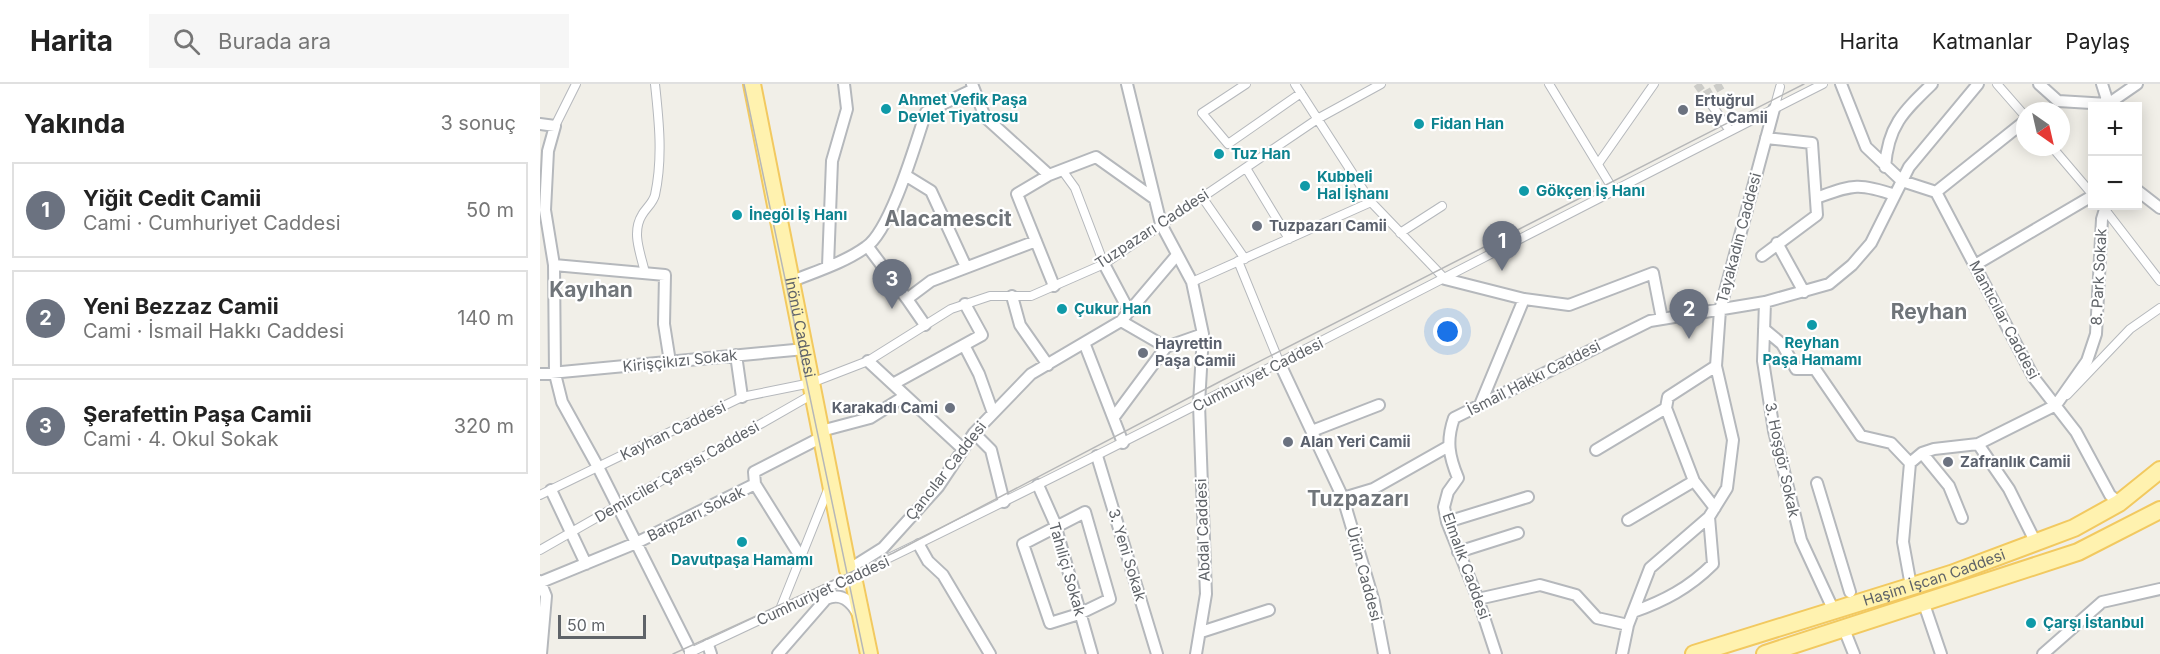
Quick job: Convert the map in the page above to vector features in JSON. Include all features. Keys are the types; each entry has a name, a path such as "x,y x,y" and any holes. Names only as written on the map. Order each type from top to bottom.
{"main road":[{"name":"İnönü Caddesi","path":"752,84 831,483 869,654"},
{"name":"Haşim İşcan Caddesi","path":"1694,654 1911,586 2074,528 2119,503 2160,470"},
{"name":"Haşim İşcan Caddesi","path":"1765,654 2078,552 2160,510"}],"street":[{"path":"576,84 555,126 548,152 545,210 554,265 555,374 562,402 598,467 689,653"},
{"path":"645,273 636,232 641,216 654,199 660,164 660,122 655,84"},
{"path":"828,266 832,161 847,109 844,84"},
{"name":"Abdal Caddesi","path":"1127,84 1161,225 1192,282 1203,334 1199,405 1206,594 1196,654"},
{"path":"1246,84 1202,113 1228,144 1301,93"},
{"path":"1295,84 1371,202 1445,279 1524,299 1569,305 1653,273 1662,319"},
{"name":"Tuzpazarı Caddesi","path":"812,389 868,361 951,309 990,296 1031,296 1104,264 1319,118 1381,84"},
{"path":"1549,84 1614,190"},
{"path":"1598,164 1654,84"},
{"name":"Cumhuriyet Caddesi","path":"689,653 709,649 851,574 919,544 1199,405 1823,84"},
{"path":"1841,84 1866,147 1902,181 1936,192 2016,128"},
{"path":"1885,167 1887,143 1904,111 1932,84"},
{"name":"İsmail Hakkı Caddesi","path":"1449,446 1448,436 1454,418 1650,321 1765,302 1829,284 1852,265 1871,243 1909,167 1978,84"},
{"path":"1997,84 2016,106"},
{"path":"2038,84 2058,101 2088,103"},
{"path":"2102,84 2107,102"},
{"path":"2112,102 2137,84"},
{"path":"790,282 868,247 881,228 905,175 926,112 973,87 985,117 1049,175"},
{"path":"1774,109 1780,87"},
{"path":"1711,104 1730,131"},
{"name":"Tayakadın Caddesi","path":"1622,654 1628,625 1650,568 1712,513 1727,488 1733,440 1716,366 1720,310 1774,109"},
{"path":"540,124 555,126"},
{"path":"1762,256 1817,215 1812,143 1766,138"},
{"path":"2060,156 2088,190"},
{"path":"1054,286 1017,194 1049,175 1096,157 1155,199"},
{"path":"1246,168 1289,239"},
{"path":"1062,170 1075,188 1104,264 1130,311"},
{"path":"905,175 931,191 966,267"},
{"path":"1816,198 1858,185 1866,185 1895,195"},
{"name":"Mantıcılar Caddesi","path":"1936,192 2034,378 2076,432 2109,495 2119,503"},
{"path":"2142,194 2160,208"},
{"path":"1202,197 1242,260 1280,364"},
{"path":"1976,266 2088,197"},
{"path":"1192,282 1371,202"},
{"path":"1400,232 1442,206"},
{"name":"8. Park Sokak","path":"2056,405 2087,361 2096,334 2104,210"},
{"path":"2106,210 2160,281"},
{"path":"907,299 931,281 1036,241"},
{"path":"1778,243 1804,292"},
{"path":"868,247 925,325"},
{"name":"Çancılar Caddesi","path":"851,574 884,548 938,487 974,433 1031,374 1084,345 1121,321 1176,255"},
{"path":"554,265 665,275 664,324 670,362"},
{"path":"1012,296 1020,325 1048,365"},
{"path":"1480,406 1524,299"},
{"name":"3. Hoşgör Sokak","path":"1765,302 1763,361 1774,431 1800,540 1833,609"},
{"path":"892,384 982,335 965,304"},
{"path":"1911,586 1903,542 1910,463 1922,453 1934,448 1978,444 2056,405 2130,329 2160,308"},
{"path":"1121,321 1166,347"},
{"path":"1764,329 1782,344 1796,369 1815,369 1861,436 1891,443 1910,463"},
{"path":"1114,417 1166,347 1203,334"},
{"path":"964,345 979,374 993,413"},
{"path":"1084,345 1123,443"},
{"name":"Kirişçikızı Sokak","path":"540,374 805,349"},
{"path":"736,355 742,397"},
{"path":"868,361 963,449"},
{"name":"Ürün Caddesi","path":"1280,364 1343,498 1374,602 1384,654"},
{"path":"1633,612 1664,601 1696,582 1713,564 1712,513 1694,481 1666,408 1668,397 1716,366"},
{"name":"Kayhan Caddesi","path":"540,495 742,397 812,389"},
{"name":"Demirciler Çarşısı Caddesi","path":"540,550 812,389"},
{"path":"800,556 755,484 754,472 821,434 870,418 905,396"},
{"path":"1312,431 1379,405"},
{"path":"1596,450 1666,408"},
{"path":"974,433 991,450 1004,502"},
{"path":"1978,444 2009,489 2036,543"},
{"path":"1343,498 1373,489 1449,446"},
{"name":"Elmalık Caddesi","path":"1449,446 1458,478 1448,492 1444,507 1447,522 1478,599 1496,654"},
{"path":"1922,453 1948,486 1962,518"},
{"name":"3. Yeni Sokak","path":"1096,456 1158,654"},
{"path":"1628,520 1694,481"},
{"path":"779,612 831,483"},
{"path":"1817,483 1850,592"},
{"name":"Batpzarı Sokak","path":"541,581 636,543 755,484"},
{"name":"Tahıliçi Sokak","path":"1038,485 1055,526 1092,654"},
{"path":"551,490 586,564"},
{"path":"1447,522 1528,497"},
{"path":"1085,512 1110,599 1079,614 1050,623 1023,544 1055,526 1085,512"},
{"path":"1458,552 1518,533"},
{"path":"919,544 928,561 943,575 990,654"},
{"path":"541,581 546,596 542,616 541,654"},
{"path":"1478,599 1540,585 1576,595 1597,618 1628,625"},
{"path":"2043,654 2102,602 2160,590"},
{"path":"778,654 826,599 834,595 844,598 854,607 862,623"},
{"path":"1924,604 1941,654"},
{"path":"1201,632 1269,610"},
{"path":"1844,629 1854,654"}],"tunnel":[{"path":"1697,84 1711,104"},
{"path":"1705,95 1724,84"}],"tram line":[{"path":"744,84 864,654"},
{"path":"673,654 893,553 1221,381 1804,84"}],"place":[{"name":"Ahmet Vefik Paşa Devlet Tiyatrosu","path":"886,109"},
{"name":"Ertuğrul Bey Camii","path":"1683,110"},
{"name":"Fidan Han","path":"1419,124"},
{"name":"Tuz Han","path":"1219,154"},
{"name":"Kubbeli Hal İşhanı","path":"1305,186"},
{"name":"Gökçen İş Hanı","path":"1524,191"},
{"name":"İnegöl İş Hanı","path":"737,215"},
{"name":"Tuzpazarı Camii","path":"1257,226"},
{"name":"Yiğit Cedit Camii","path":"1502,271"},
{"name":"Şerafettin Paşa Camii","path":"892,309"},
{"name":"Çukur Han","path":"1062,309"},
{"name":"Reyhan Paşa Hamamı","path":"1812,325"},
{"name":"Yeni Bezzaz Camii","path":"1689,339"},
{"name":"Hayrettin Paşa Camii","path":"1143,353"},
{"name":"Karakadı Cami","path":"950,408"},
{"name":"Alan Yeri Camii","path":"1288,442"},
{"name":"Zafranlık Camii","path":"1948,462"},
{"name":"Davutpaşa Hamamı","path":"742,542"},
{"name":"Çarşı İstanbul","path":"2031,623"}],"district":[{"name":"Alacamescit","path":"948,219"},
{"name":"Kayıhan","path":"591,290"},
{"name":"Reyhan","path":"1929,312"},
{"name":"Tuzpazarı","path":"1358,499"}]}
